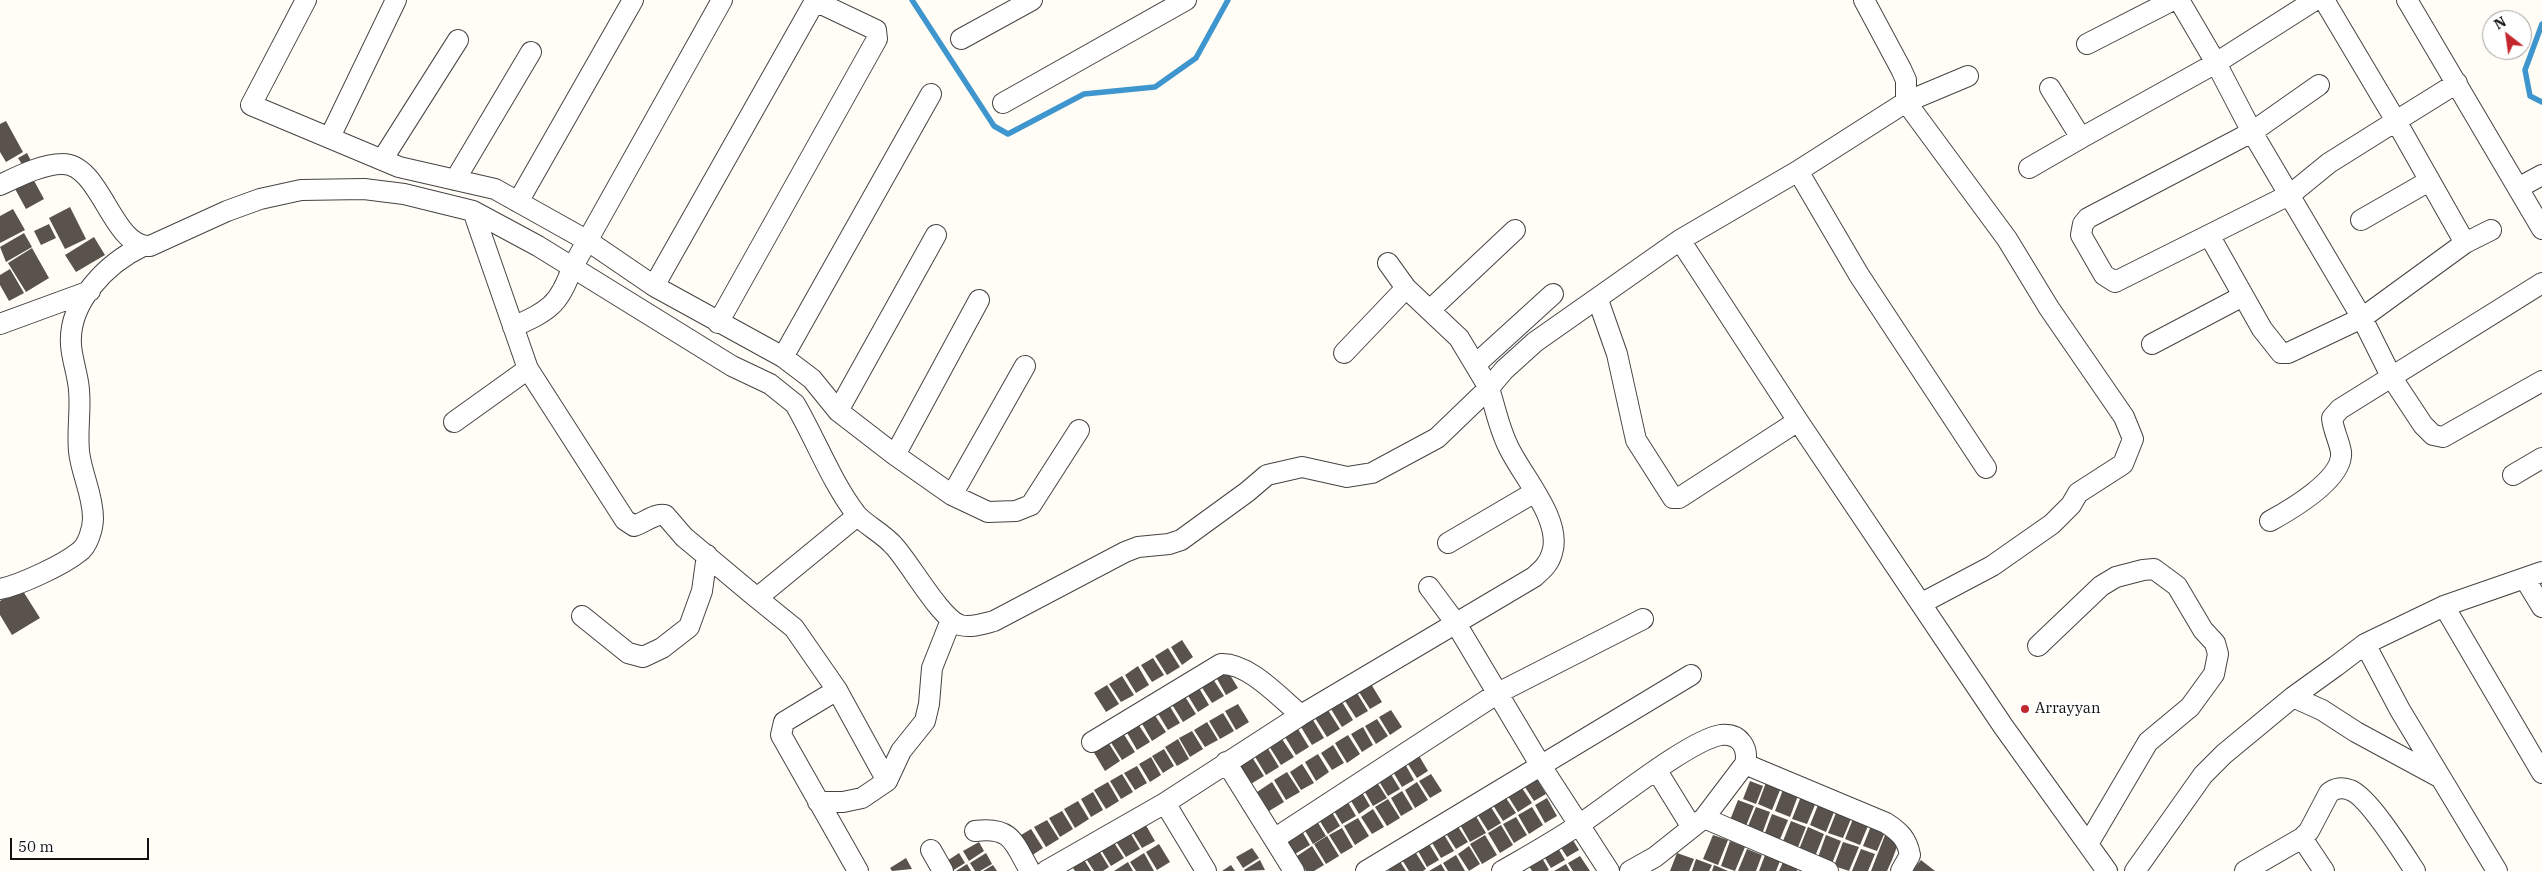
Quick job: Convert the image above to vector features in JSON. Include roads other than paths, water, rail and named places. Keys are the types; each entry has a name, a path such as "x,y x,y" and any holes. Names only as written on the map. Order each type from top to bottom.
{"street":[{"path":"306,0 251,105 400,167 495,189 588,241 654,286 718,323 784,357 812,380 838,411 895,455 952,494 988,512 1016,512 1031,505 1079,430"},
{"path":"330,137 396,0"},
{"path":"518,202 633,0"},
{"path":"513,327 553,305 566,286 572,268 722,0"},
{"path":"961,39 1032,0"},
{"path":"1003,103 1186,0"},
{"path":"1864,0 1901,68 1906,85 1906,102 2007,240 2049,308 2124,417 2133,439 2123,464 2078,493 2071,505 2052,524 1983,572 1922,603"},
{"path":"2087,44 2173,0"},
{"path":"2179,0 2216,63 2252,132 2291,194 2362,318 2392,378 2423,425 2433,435 2442,437 2542,382"},
{"path":"2030,168 2216,63 2315,0"},
{"path":"2324,0 2396,121 2465,243"},
{"path":"2407,0 2542,229"},
{"path":"654,286 814,1 876,30 877,39 718,323"},
{"path":"382,160 458,40"},
{"path":"455,180 531,52"},
{"path":"0,589 35,576 79,552 85,545 90,533 93,519 88,482 79,452 80,389 71,346 71,326 80,305 115,262 143,246 150,246 227,211 260,200 301,190 364,189 404,194 473,211 572,268 732,366 770,384 795,404 857,516 882,533 895,547 951,620 960,625 974,626 994,621 1138,546 1168,544 1181,540 1247,492 1267,475 1302,466 1346,478 1372,473 1437,438 1489,388 1504,370 1535,342 1598,300 1680,240 1798,171 1906,102 1968,76"},
{"path":"2319,85 2252,132 2088,218 2081,228 2083,240 2104,276 2115,282 2291,194 2329,163 2457,83"},
{"path":"2050,88 2081,138"},
{"path":"784,357 932,94"},
{"path":"0,185 45,168 61,164 71,166 86,176 129,236 143,246"},
{"path":"1798,171 1859,275 1986,468"},
{"path":"2518,188 2542,175"},
{"path":"2361,220 2429,181"},
{"path":"473,211 528,368 625,520 634,526 657,515 665,515 684,537 794,628 836,690 887,781"},
{"path":"1431,309 1515,230"},
{"path":"2208,235 2262,329 2281,353 2288,354 2362,318 2465,243 2491,230"},
{"path":"838,411 936,235"},
{"path":"1680,240 1798,421 2003,726 2107,871"},
{"path":"1046,871 1165,803 1301,715 1534,577 1546,566 1552,553 1554,540 1550,523 1535,492 1507,446 1489,388 1459,338 1431,309 1406,288 1388,263"},
{"path":"2270,521 2302,503 2334,473 2341,453 2332,418 2336,413 2349,403 2542,283"},
{"path":"1344,353 1406,288"},
{"path":"0,324 90,291"},
{"path":"1476,364 1554,294"},
{"path":"2152,344 2243,296"},
{"path":"895,455 979,300"},
{"path":"1598,300 1617,354 1636,440 1673,498 1679,498 1798,421"},
{"path":"952,494 1025,366"},
{"path":"454,422 528,368"},
{"path":"2513,475 2542,458"},
{"path":"1448,543 1535,492"},
{"path":"756,598 857,516"},
{"path":"582,616 628,653 643,657 662,648 690,627 702,591 707,555"},
{"path":"2038,646 2101,586 2116,577 2154,569 2177,586 2203,630 2215,643 2218,654 2214,674 2190,707 2148,742 2088,844"},
{"path":"2135,871 2203,775 2224,754 2292,697 2365,644 2444,606 2533,576 2542,607"},
{"path":"1430,587 1456,622 1541,766 1609,871"},
{"path":"2444,606 2542,773"},
{"path":"1274,838 1498,693 1643,619"},
{"path":"818,802 843,802 862,798 887,781 901,751 925,721 929,704 932,668 951,620"},
{"path":"2365,644 2400,710 2497,871"},
{"path":"1092,742 1221,664 1232,664 1247,670 1301,715"},
{"path":"1366,871 1692,675"},
{"path":"836,690 784,722 782,730 784,742 858,871"},
{"path":"2292,697 2322,710 2356,732 2442,779"},
{"path":"1502,871 1580,825 1683,753 1721,736 1737,738 1743,743 1747,756 1745,764 1698,822 1637,870"},
{"path":"1226,762 1294,871"},
{"path":"1745,764 1886,823 1897,830 1906,841 1910,855 1901,871"},
{"path":"1657,771 1698,822 1828,871"},
{"path":"2245,871 2302,838 2308,831 2329,793 2334,789 2351,790 2360,795 2393,838 2415,871"},
{"path":"1165,803 1206,871"},
{"path":"975,831 998,830 1006,834 1030,871"},
{"path":"2302,838 2324,871"},
{"path":"931,850 943,871"}],"waterway":[{"path":"912,0 994,126 1008,134 1084,94 1155,87 1196,58 1228,0"},
{"path":"2542,24 2525,70 2530,96 2542,102"}],"place":[{"name":"Arrayyan","path":"2025,709"}]}
